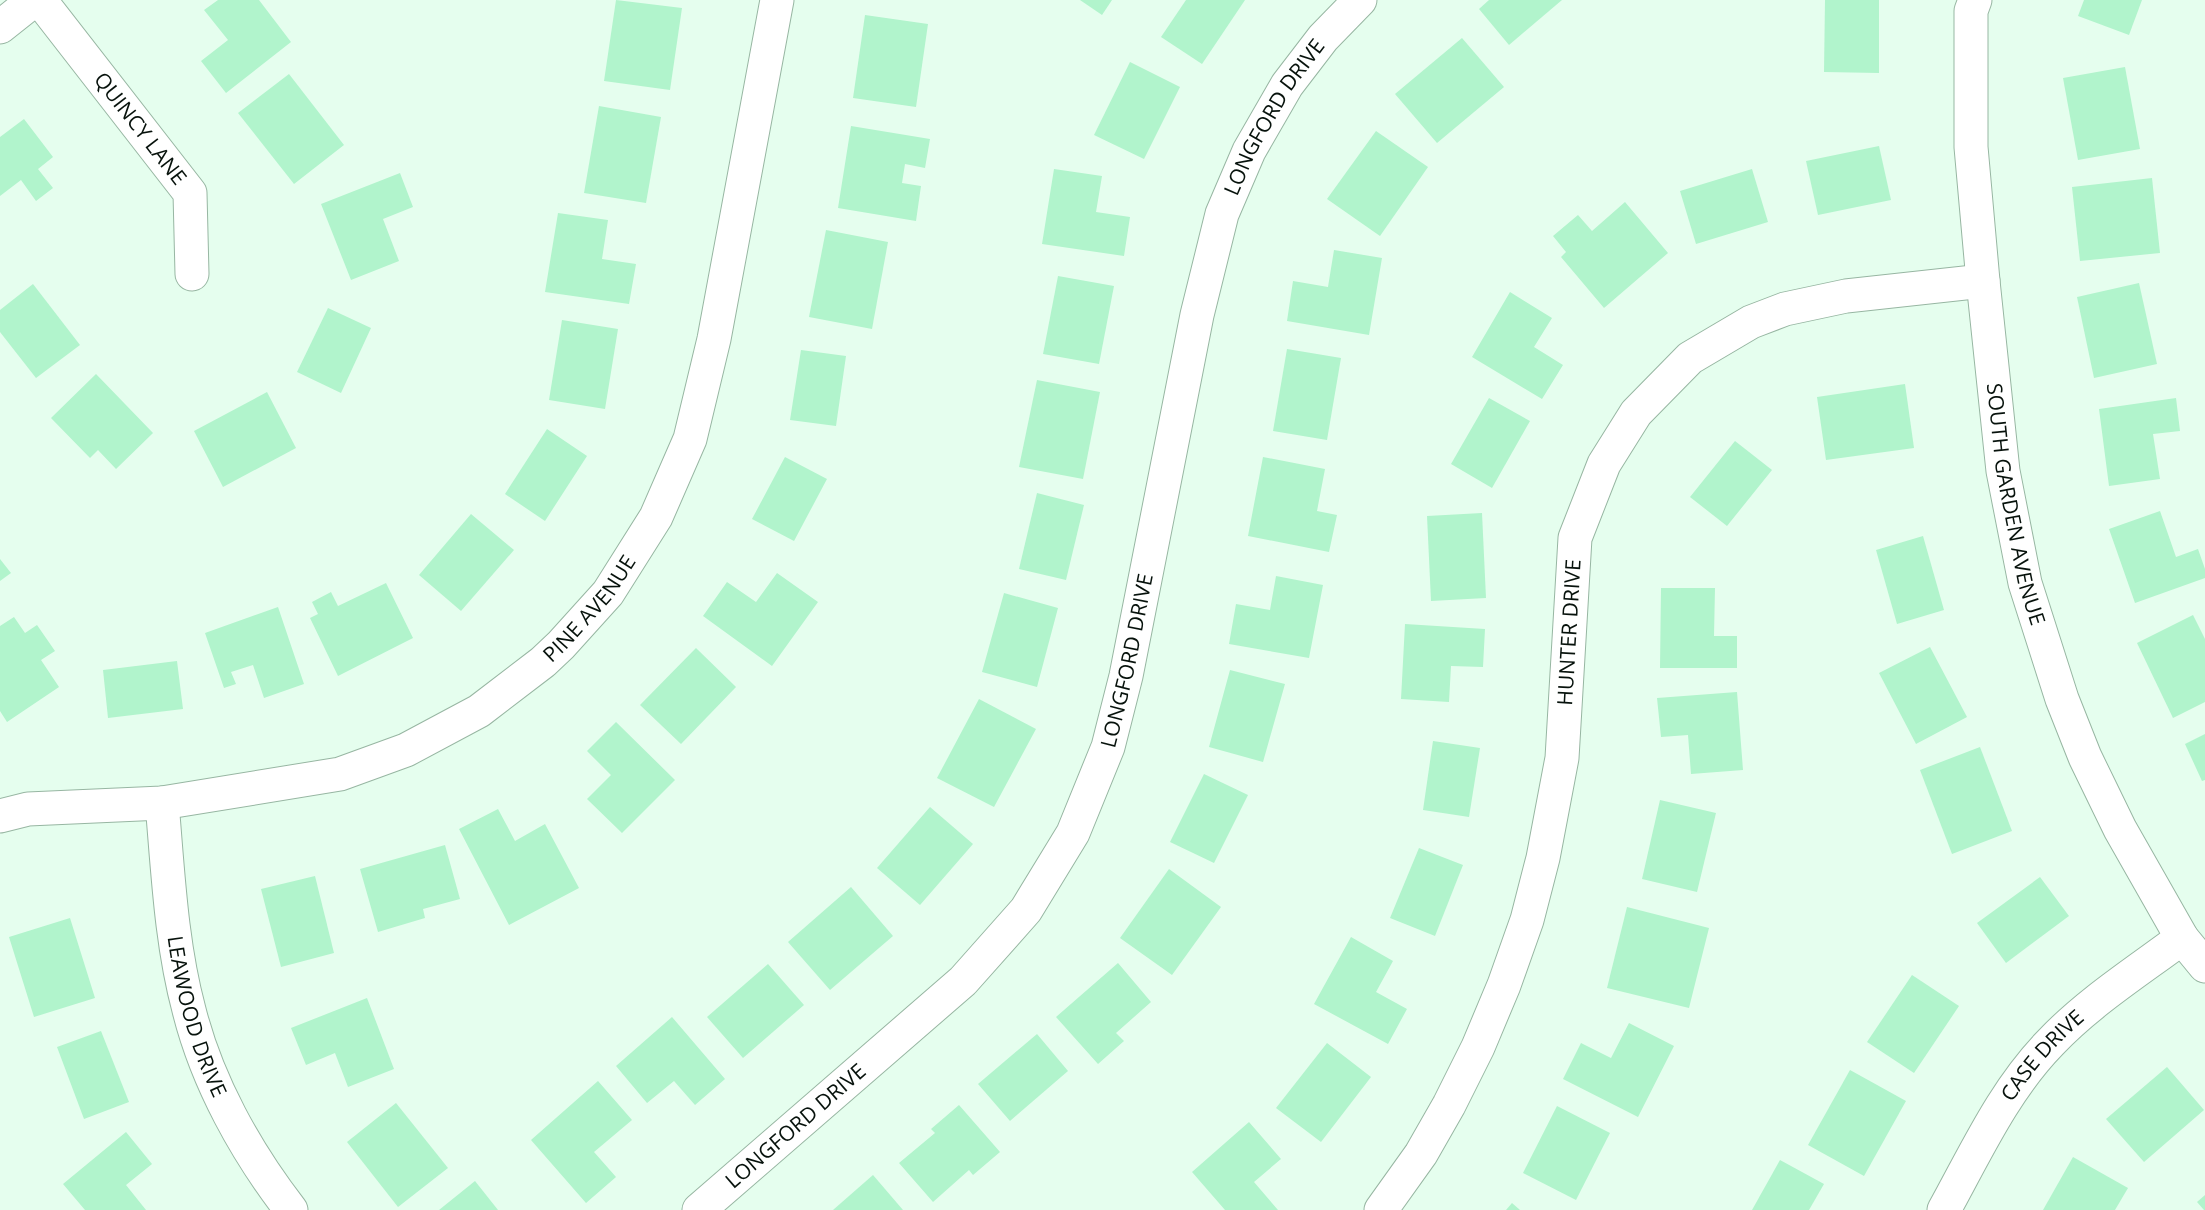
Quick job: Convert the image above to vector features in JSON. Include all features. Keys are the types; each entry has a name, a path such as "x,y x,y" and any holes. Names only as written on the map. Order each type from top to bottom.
{"street":[{"path":"0,27 34,0"},
{"name":"QUINCY LANE","path":"40,0 190,193 192,274"},
{"name":"PINE AVENUE","path":"0,816 28,809 162,803 340,774 407,750 479,711 561,645 608,593 656,517 690,439 714,339 777,0"},
{"name":"LONGFORD DRIVE","path":"699,1210 963,981 1026,909 1073,834 1108,747 1126,676 1196,315 1222,214 1249,150 1287,85 1323,38 1360,0"},
{"name":"SOUTH GARDEN AVENUE","path":"1975,0 1971,11 1971,147 2003,471 2025,583 2062,699 2085,757 2120,829 2182,938 2205,966"},
{"name":"HUNTER DRIVE","path":"1381,1210 1421,1154 1449,1105 1478,1047 1527,920 1543,858 1562,758 1575,538 1604,464 1636,413 1690,358 1751,322 1785,309 1846,296 1983,281"},
{"name":"LEAWOOD DRIVE","path":"162,803 173,928 189,1011 223,1101 267,1179 291,1210"},
{"name":"CASE DRIVE","path":"1944,1210 2005,1100 2051,1042 2084,1011 2182,938"}],"building":[{"path":"218,0 259,0 291,42 226,93 201,61 228,40 204,10"},
{"path":"616,0 682,8 670,90 604,81"},
{"path":"1080,0 1112,0 1102,15"},
{"path":"1186,0 1245,0 1202,64 1161,37"},
{"path":"1489,0 1562,0 1509,45 1479,9"},
{"path":"1825,0 1879,0 1879,73 1824,72"},
{"path":"2084,0 2142,0 2129,35 2078,16"},
{"path":"865,15 928,24 916,107 853,98"},
{"path":"1462,38 1504,87 1437,143 1395,94"},
{"path":"1130,62 1180,87 1144,159 1094,135"},
{"path":"2125,67 2140,149 2078,160 2063,78"},
{"path":"289,74 344,145 294,184 238,113"},
{"path":"599,106 661,117 646,203 584,193"},
{"path":"24,119 53,157 38,169 53,188 36,201 21,180 0,196 0,137"},
{"path":"851,126 930,139 925,168 905,164 902,183 921,186 916,221 838,208"},
{"path":"1376,131 1428,167 1380,236 1327,199"},
{"path":"1879,146 1891,200 1818,215 1806,161"},
{"path":"1054,169 1102,176 1096,212 1130,217 1124,256 1042,244"},
{"path":"1752,169 1768,222 1696,244 1680,191"},
{"path":"400,173 413,207 383,219 399,261 351,280 321,204"},
{"path":"2152,178 2160,253 2080,261 2072,187"},
{"path":"1625,202 1668,253 1604,308 1561,257 1566,252 1553,236 1578,215 1592,231"},
{"path":"558,213 608,220 602,259 636,264 629,304 545,292"},
{"path":"826,230 888,242 872,329 809,317"},
{"path":"1334,250 1382,258 1369,335 1287,321 1293,281 1328,287"},
{"path":"1058,276 1114,286 1099,364 1043,354"},
{"path":"2139,283 2157,364 2094,378 2077,297"},
{"path":"33,284 80,345 36,378 0,332 0,310"},
{"path":"1510,292 1552,318 1534,347 1563,365 1542,399 1472,357"},
{"path":"328,308 371,328 341,393 297,372"},
{"path":"562,320 618,329 605,409 549,400"},
{"path":"1287,349 1341,358 1327,440 1273,431"},
{"path":"801,350 846,356 836,426 790,420"},
{"path":"96,374 153,433 116,469 98,450 90,458 51,418"},
{"path":"1037,380 1100,392 1083,479 1019,467"},
{"path":"1905,384 1914,448 1826,460 1817,397"},
{"path":"267,392 296,448 223,487 194,431"},
{"path":"1489,398 1530,421 1492,488 1451,464"},
{"path":"2176,398 2180,431 2153,434 2160,479 2109,486 2099,409"},
{"path":"547,429 587,456 545,521 505,494"},
{"path":"1735,441 1772,470 1727,526 1690,497"},
{"path":"785,457 827,479 794,541 752,519"},
{"path":"1263,457 1325,469 1317,511 1337,515 1329,552 1248,536"},
{"path":"1037,493 1084,505 1066,580 1019,569"},
{"path":"2160,511 2176,557 2198,549 2205,569 2205,578 2135,603 2109,529"},
{"path":"1482,513 1486,598 1431,601 1427,516"},
{"path":"471,514 514,550 461,611 419,575"},
{"path":"1923,536 1944,610 1897,624 1876,550"},
{"path":"0,559 11,573 0,581"},
{"path":"777,573 818,602 772,666 703,616 727,582 756,602"},
{"path":"1276,576 1323,585 1309,658 1229,644 1236,604 1270,610"},
{"path":"386,583 413,638 338,676 310,618 318,614 312,602 331,592 338,606"},
{"path":"1661,588 1715,588 1714,636 1737,636 1737,668 1660,668"},
{"path":"1004,593 1058,608 1037,687 982,672"},
{"path":"278,607 304,684 264,698 253,665 231,672 236,684 224,688 205,633"},
{"path":"2193,615 2205,639 2205,702 2173,718 2137,643"},
{"path":"14,617 25,633 37,625 55,651 41,660 59,687 7,722 0,711 0,626"},
{"path":"1405,624 1485,629 1483,667 1451,666 1449,702 1401,699"},
{"path":"1930,647 1967,717 1916,744 1879,673"},
{"path":"696,648 736,687 681,744 640,705"},
{"path":"177,661 183,709 108,718 103,670"},
{"path":"1230,670 1285,684 1263,762 1209,747"},
{"path":"1737,692 1743,770 1691,774 1688,735 1661,737 1657,698"},
{"path":"979,699 1036,729 994,807 937,778"},
{"path":"616,722 675,780 622,833 587,799 611,775 587,751"},
{"path":"2205,734 2205,780 2202,781 2185,744"},
{"path":"1433,741 1480,748 1469,817 1423,810"},
{"path":"1980,747 2012,831 1952,854 1920,770"},
{"path":"1204,774 1248,795 1214,863 1170,842"},
{"path":"1660,800 1716,813 1697,892 1642,879"},
{"path":"930,807 973,844 920,905 877,868"},
{"path":"498,809 515,841 545,824 579,888 509,925 459,829"},
{"path":"445,845 460,899 423,909 425,918 378,932 360,869"},
{"path":"1419,848 1463,865 1435,936 1390,918"},
{"path":"1169,869 1221,907 1172,975 1120,938"},
{"path":"315,876 334,953 281,967 261,889"},
{"path":"2040,877 2069,916 2006,963 1977,923"},
{"path":"851,887 893,936 830,990 788,942"},
{"path":"1627,907 1709,928 1689,1008 1607,988"},
{"path":"70,918 95,998 34,1017 9,937"},
{"path":"1351,937 1393,961 1376,992 1407,1009 1388,1044 1314,1004"},
{"path":"1118,963 1151,1002 1116,1033 1124,1041 1098,1064 1056,1017"},
{"path":"768,964 804,1005 743,1058 707,1017"},
{"path":"1912,975 1959,1006 1914,1073 1867,1042"},
{"path":"367,998 394,1069 348,1087 335,1053 306,1065 291,1028"},
{"path":"672,1017 725,1079 695,1105 674,1081 647,1103 616,1066"},
{"path":"1629,1023 1674,1046 1638,1117 1563,1079 1581,1043 1611,1058"},
{"path":"101,1031 129,1102 84,1119 57,1047"},
{"path":"1037,1034 1068,1071 1010,1121 978,1084"},
{"path":"1327,1043 1371,1077 1321,1142 1276,1108"},
{"path":"2167,1067 2204,1110 2144,1162 2106,1119"},
{"path":"1850,1070 1906,1101 1864,1176 1808,1145"},
{"path":"598,1081 632,1120 594,1152 616,1177 586,1203 531,1140"},
{"path":"396,1103 448,1168 398,1207 347,1142"},
{"path":"959,1105 1000,1152 973,1175 969,1170 933,1202 899,1163 935,1133 931,1129"},
{"path":"1557,1106 1610,1133 1576,1200 1523,1173"},
{"path":"1249,1122 1281,1159 1254,1182 1278,1210 1225,1210 1192,1172"},
{"path":"126,1132 152,1164 126,1185 146,1210 85,1210 63,1184"},
{"path":"2073,1157 2128,1188 2115,1210 2043,1210"},
{"path":"1780,1160 1824,1184 1809,1210 1752,1210"},
{"path":"873,1175 903,1210 833,1210"},
{"path":"475,1181 498,1210 439,1210"},
{"path":"2205,1195 2205,1210 2204,1210 2197,1202"},
{"path":"1512,1203 1520,1210 1506,1210"}]}
